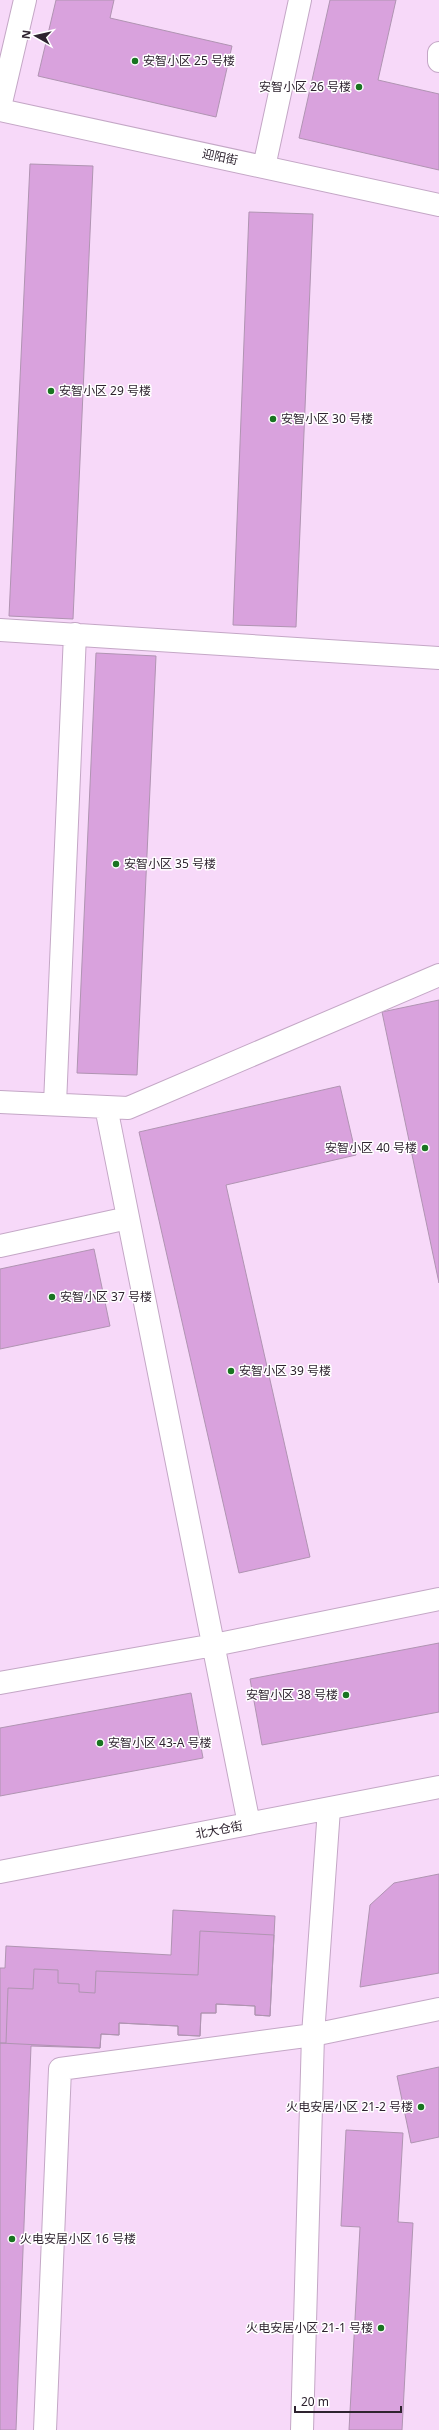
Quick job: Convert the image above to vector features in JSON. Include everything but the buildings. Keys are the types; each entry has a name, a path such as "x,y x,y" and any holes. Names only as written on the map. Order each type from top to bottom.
{"street":[{"path":"0,107 25,0"},
{"path":"264,167 300,0"},
{"path":"439,53 439,61"},
{"name":"迎阳街","path":"0,110 439,205"},
{"path":"0,630 439,658"},
{"path":"55,1104 75,634"},
{"path":"0,1102 128,1108 439,975"},
{"path":"106,1107 249,1824"},
{"path":"0,1246 128,1218"},
{"path":"0,1683 214,1645 439,1599"},
{"name":"北大仓街","path":"0,1872 439,1788"},
{"path":"302,2430 313,2035 329,1809"},
{"path":"45,2430 60,2069 313,2035 439,2009"}],"place":[{"name":"安智小区 25 号楼","path":"135,61"},
{"name":"安智小区 26 号楼","path":"359,87"},
{"name":"安智小区 29 号楼","path":"51,391"},
{"name":"安智小区 30 号楼","path":"273,419"},
{"name":"安智小区 35 号楼","path":"116,864"},
{"name":"安智小区 40 号楼","path":"425,1148"},
{"name":"安智小区 37 号楼","path":"52,1297"},
{"name":"安智小区 39 号楼","path":"231,1371"},
{"name":"安智小区 38 号楼","path":"346,1695"},
{"name":"安智小区 43-A 号楼","path":"100,1743"},
{"name":"火电安居小区 21-2 号楼","path":"421,2107"},
{"name":"火电安居小区 16 号楼","path":"12,2239"},
{"name":"火电安居小区 21-1 号楼","path":"381,2328"}]}
